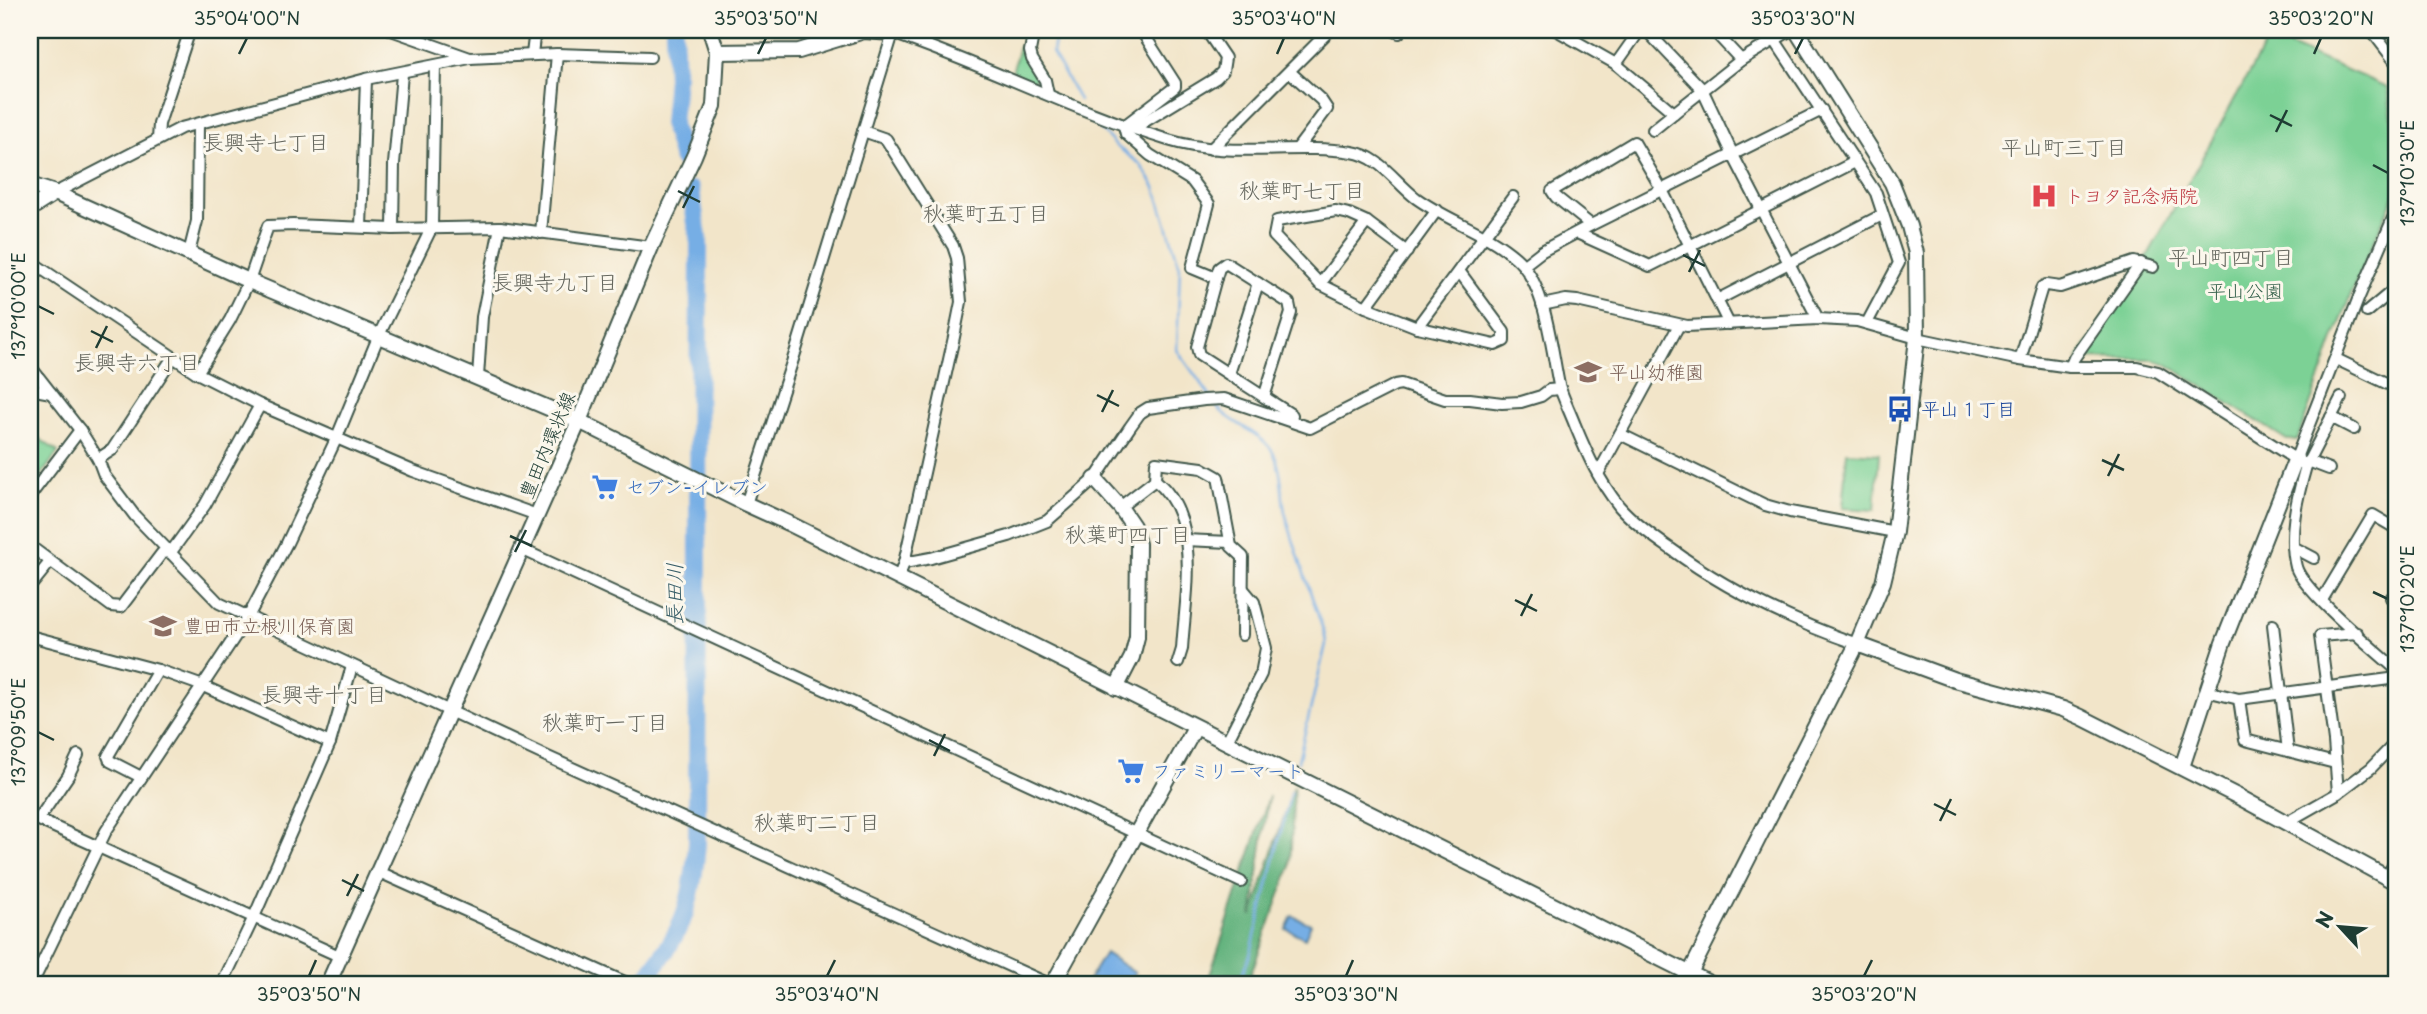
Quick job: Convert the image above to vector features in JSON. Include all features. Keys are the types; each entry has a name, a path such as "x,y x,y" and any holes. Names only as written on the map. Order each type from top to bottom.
{"street":[{"path":"158,139 159,124 190,30"},
{"path":"391,30 470,58"},
{"path":"532,54 535,30"},
{"name":"豊田内環状線","path":"328,984 579,421 651,247 694,156 714,106 718,52 710,30"},
{"path":"1034,30 1030,51 1045,80 1048,94"},
{"path":"1141,30 1175,87 1129,127 1126,134 1150,155 1192,181 1209,204 1192,268 1216,278"},
{"path":"1129,127 1216,78 1223,71 1226,58 1206,30"},
{"path":"1211,149 1331,30"},
{"path":"1556,30 1616,64 1674,113"},
{"path":"1616,64 1640,30"},
{"path":"1646,30 1702,89 1818,319"},
{"path":"1713,30 1741,60"},
{"path":"1653,130 1771,34 1793,30 1884,169 1909,226 1917,265 1917,338 1895,532 1883,582 1857,644 1690,974"},
{"path":"2371,30 2397,64"},
{"path":"718,52 799,51 864,31 893,31 1129,127 1172,141 1211,149 1297,149 1355,152 1367,156 1416,197 1486,236 1524,265 1542,304 1560,389 1589,459 1620,507 1641,527 1693,566 1803,624 1955,680 2063,709 2182,767 2392,880 2397,859"},
{"path":"746,504 893,31"},
{"path":"1771,34 1876,193 1899,263 1867,323"},
{"path":"30,209 158,139 198,124 366,79 402,74 470,58 532,54 650,57"},
{"path":"541,233 557,54"},
{"path":"32,984 97,845 248,617 337,438 379,335 432,228 435,66"},
{"path":"1290,72 1321,100 1327,109 1297,149"},
{"path":"393,229 394,164 402,74"},
{"path":"361,227 366,79"},
{"path":"1524,265 1542,251 1591,225 1822,110"},
{"path":"189,253 197,221 198,124"},
{"path":"863,131 887,139 953,246 960,281 959,314 904,563 898,579"},
{"path":"1591,225 1552,191 1634,142 1662,190 1729,324"},
{"path":"1577,233 1650,266 1855,162"},
{"path":"30,185 55,193 249,281 579,421 1711,984"},
{"path":"1417,327 1513,197"},
{"path":"2397,209 2307,431 2293,547 2297,570 2304,582 2332,612 2397,670"},
{"path":"1407,251 1367,222 1336,211 1277,221 1274,236 1320,284 1366,307 1417,327 1495,345 1504,341 1504,332 1459,271"},
{"path":"1366,307 1437,211"},
{"path":"1717,300 1882,215"},
{"path":"1320,284 1367,222"},
{"path":"197,373 230,320 249,281 268,226 500,228 651,247"},
{"path":"478,377 482,317 500,228"},
{"path":"30,261 197,373 260,404 413,471 537,516"},
{"path":"2020,360 2042,287 2060,287 2134,262 2147,265 2074,358 2070,367"},
{"path":"1264,397 1292,313 1289,303 1226,263 1219,268 1216,278 1197,347 1199,355 1229,374 1264,397 1292,415"},
{"path":"1229,374 1258,283"},
{"path":"2367,312 2396,289"},
{"path":"1542,304 1577,301 1679,325 1818,319 1867,323 1917,338 2020,360 2070,367 2137,368 2158,372 2303,462 2329,469"},
{"path":"1598,474 1679,325"},
{"path":"98,458 113,450 173,357"},
{"path":"2336,359 2390,385"},
{"path":"30,366 80,430 98,458 104,475 135,516 219,603 698,825 1051,984 1195,728"},
{"path":"904,563 931,558 1032,528 1046,521 1095,479 1140,414 1155,407 1204,400 1229,400 1280,420 1310,428 1401,384 1445,399 1502,403 1521,402 1541,396 1549,390 1560,389"},
{"path":"30,389 51,393"},
{"path":"2182,767 2206,691 2303,462 2320,439 2341,398"},
{"path":"30,546 111,606 121,607 162,553 171,552 205,505 260,404"},
{"path":"2331,417 2354,429"},
{"path":"31,493 80,430"},
{"path":"2307,431 2320,439"},
{"path":"1620,434 1765,505 1895,532"},
{"path":"1120,507 1155,480 1156,461 1202,468 1218,477 1231,546 1243,557 1242,635"},
{"path":"1095,479 1133,526 1138,544 1137,637 1132,657 1116,688"},
{"path":"1155,480 1165,488 1181,512 1188,552 1182,649 1178,662"},
{"path":"2322,600 2373,515 2397,529"},
{"path":"1185,540 1230,542"},
{"path":"2293,547 2314,558"},
{"path":"521,549 1241,882"},
{"path":"33,583 50,562"},
{"path":"1226,743 1261,674 1266,648 1254,602 1243,589"},
{"path":"2273,625 2288,751"},
{"path":"2338,793 2320,636 2357,634"},
{"path":"30,636 158,670 202,686 330,743"},
{"path":"222,984 330,743 352,666"},
{"path":"141,777 110,761 108,756 158,670"},
{"path":"2206,691 2239,699 2397,678"},
{"path":"2239,699 2245,740 2336,763"},
{"path":"2287,822 2338,793 2371,768 2397,741"},
{"path":"78,755 68,776 34,818 339,956"},
{"path":"377,871 629,984"}],"green space":[{"name":"平山公園","path":"2269,37 2387,87 2397,150 2397,189 2352,291 2297,440 2287,440 2165,363 2149,359 2078,358 2142,266"},
{"path":"1019,46 1026,48 1027,58 1036,75 1034,82 1012,73"},
{"path":"30,432 58,452 34,485 30,486"},
{"path":"1847,452 1879,454 1875,510 1842,508"},
{"path":"1294,786 1290,868 1247,984 1207,984 1269,796 1252,916"}],"water":[{"path":"1292,916 1311,924 1305,938 1286,929"},
{"path":"1105,953 1135,973 1129,984 1086,984"}],"waterway":[{"name":"長田川","path":"674,30 676,78 672,124 682,159"},
{"path":"1056,30 1052,52 1079,100"},
{"path":"1091,119 1116,146 1140,164 1155,187 1180,267 1177,350 1210,396"},
{"name":"長田川","path":"642,984 667,949 683,919 692,886 697,843 699,243 691,190"},
{"path":"1213,402 1227,416 1261,439 1274,454 1279,468 1289,528 1325,636 1326,644 1298,761"},
{"path":"1238,984 1251,952 1291,792"}],"place":[{"name":"トヨタ記念病院","path":"2044,196"},
{"name":"平山幼稚園","path":"1588,372"},
{"name":"平山１丁目","path":"1900,409"},
{"name":"セブン-イレブン","path":"605,487"},
{"name":"豊田市立根川保育園","path":"163,626"},
{"name":"ファミリーマート","path":"1131,771"}],"district":[{"name":"長興寺七丁目","path":"266,143"},
{"name":"平山町三丁目","path":"2064,148"},
{"name":"秋葉町七丁目","path":"1302,191"},
{"name":"秋葉町五丁目","path":"986,214"},
{"name":"平山町四丁目","path":"2231,258"},
{"name":"長興寺九丁目","path":"555,283"},
{"name":"長興寺六丁目","path":"137,363"},
{"name":"秋葉町四丁目","path":"1128,535"},
{"name":"長興寺十丁目","path":"324,695"},
{"name":"秋葉町一丁目","path":"605,723"},
{"name":"秋葉町二丁目","path":"817,823"}]}
